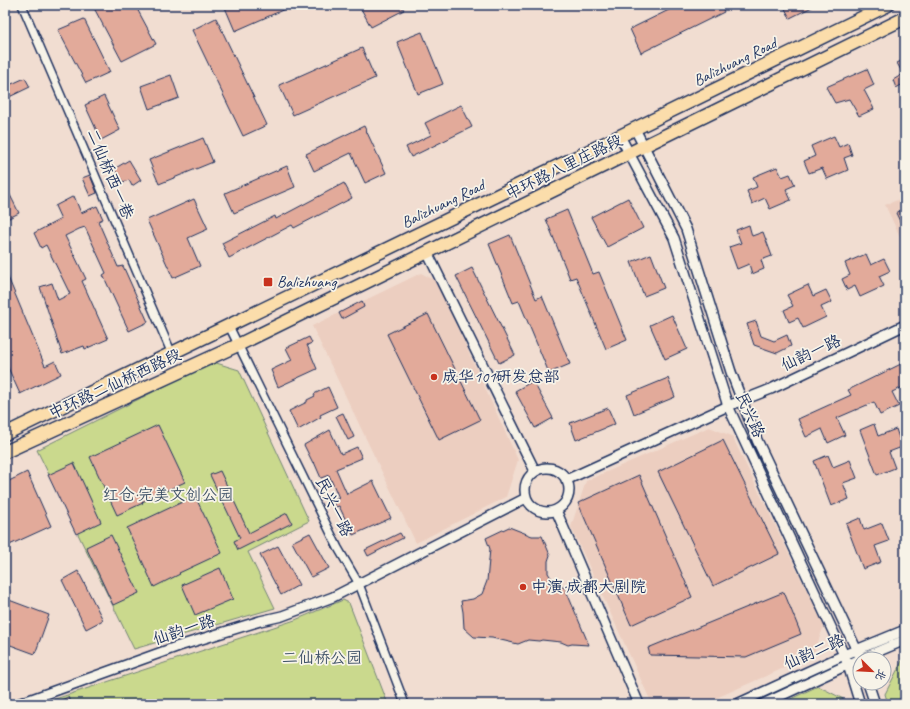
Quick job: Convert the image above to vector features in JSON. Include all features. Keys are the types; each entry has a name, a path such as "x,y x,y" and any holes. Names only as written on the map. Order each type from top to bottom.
{"main road":[{"name":"Balizhuang Road","path":"229,326 888,5"},
{"name":"中环路八里庄路段","path":"238,345 905,18"},
{"name":"中环路二仙桥西路段","path":"5,434 229,326"},
{"name":"中环路二仙桥西路段","path":"5,452 238,345"}],"street":[{"name":"二仙桥西一巷","path":"22,5 172,354"},
{"name":"民兴路","path":"634,129 686,229 731,372 757,440 856,650"},
{"name":"民兴路","path":"620,136 674,238 728,406 844,655 860,704"},
{"path":"427,252 535,471"},
{"name":"仙韵一路","path":"566,480 728,406 770,389 905,325"},
{"name":"民兴一路","path":"229,326 338,548 359,584 405,704"},
{"path":"542,468 557,470 566,480 568,494 562,506 556,510 543,512 536,509 526,498 526,483 535,471 542,468"},
{"name":"仙韵一路","path":"18,704 179,646 260,621 282,616 333,597 526,498"},
{"path":"556,510 640,704"},
{"name":"仙韵二路","path":"737,704 844,655 905,630"},
{"name":"仙韵二路","path":"880,651 905,640"},
{"name":"仙韵二路","path":"763,704 852,663"},
{"path":"871,691 875,704"}],"shaded area":[{"path":"905,197 905,247 885,205"},
{"path":"421,273 436,281 518,460 506,497 416,543 312,326"},
{"path":"709,427 732,436 824,626 813,655 703,704 652,704 571,527 586,481"}],"green space":[{"name":"红仓·完美文创公园","path":"213,362 239,370 309,521 248,552 275,608 134,649 37,450"},
{"name":"二仙桥公园","path":"343,600 349,603 388,704 40,704 295,620"},
{"path":"905,655 905,704 888,704 885,694 887,691 892,691 892,680"},
{"path":"818,686 849,702 849,704 780,704"}],"building":[{"path":"100,5 135,5 156,44 122,61 94,8"},
{"path":"224,5 294,5 235,31"},
{"path":"359,5 401,5 404,10 371,27"},
{"path":"679,5 721,5 724,12 641,53 630,29"},
{"path":"783,5 816,5 790,18"},
{"path":"216,18 267,125 243,136 192,30"},
{"path":"84,19 110,72 86,83 58,30"},
{"path":"422,32 443,84 418,94 397,42"},
{"path":"362,48 375,78 293,115 279,85"},
{"path":"905,59 905,83 896,88 893,80 903,74 897,63"},
{"path":"867,69 874,85 864,90 874,109 859,116 849,99 835,103 826,87"},
{"path":"171,75 179,98 149,109 141,86"},
{"path":"25,78 30,87 5,99 5,87"},
{"path":"104,96 120,130 101,140 85,105"},
{"path":"461,105 472,127 411,157 406,147 431,135 425,123"},
{"path":"364,126 386,173 365,183 351,153 314,171 306,154"},
{"path":"834,136 839,147 848,143 852,155 844,158 848,170 827,179 822,168 809,173 804,161 815,156 811,146"},
{"path":"203,138 213,162 159,184 149,160"},
{"path":"129,160 141,180 132,186 129,180 123,182 114,169"},
{"path":"287,166 295,187 234,213 225,193"},
{"path":"777,167 782,177 790,174 795,185 786,189 791,200 770,209 765,198 752,204 747,191 757,187 753,177"},
{"path":"90,175 97,193 90,196 82,178"},
{"path":"344,183 352,198 294,228 292,225 229,258 222,243 275,216 276,219"},
{"path":"5,185 19,213 5,220"},
{"path":"74,196 81,213 97,206 103,219 98,221 118,267 123,266 148,322 129,331 103,275 106,273 85,227 79,229 65,236 86,279 82,281 108,339 85,349 84,346 62,354 40,287 52,283 58,300 70,294 46,245 41,248 34,233 61,219 55,206"},
{"path":"628,198 643,228 607,247 591,217"},
{"path":"194,199 208,229 188,238 200,266 173,278 147,220"},
{"path":"905,208 905,232 896,213"},
{"path":"567,210 593,274 599,272 627,340 606,349 576,277 570,279 546,219"},
{"path":"749,225 752,236 763,232 772,256 761,260 764,269 752,274 749,264 737,269 729,247 741,243 736,230"},
{"path":"510,235 536,299 542,296 570,364 549,373 519,301 513,303 489,244"},
{"path":"651,254 664,288 644,296 631,262"},
{"path":"866,254 871,265 884,259 890,271 879,276 884,286 860,297 855,286 847,290 842,279 850,275 845,263"},
{"path":"472,268 515,355 499,363 456,276"},
{"path":"5,270 45,366 55,361 61,374 20,394 5,361"},
{"path":"808,285 813,296 826,290 832,302 821,307 826,317 803,328 798,318 789,322 784,310 793,306 787,295"},
{"path":"362,301 364,307 342,319 339,313"},
{"name":"成华101研发总部","path":"428,314 480,420 439,440 387,334"},
{"path":"672,315 687,349 665,359 650,325"},
{"path":"756,321 761,336 774,341 787,335 791,346 777,353 754,345 747,324"},
{"path":"309,337 312,343 307,345 317,369 278,387 271,370 292,360 286,348"},
{"path":"905,362 905,386 892,392 899,406 880,415 874,402 837,418 845,435 828,443 822,429 806,437 798,419 851,395 848,390"},
{"path":"668,378 675,397 634,414 627,395"},
{"path":"533,381 553,418 535,428 515,391"},
{"path":"328,387 337,407 320,415 321,417 298,430 289,411 307,402 307,400 315,396 314,394"},
{"path":"608,408 615,424 576,440 570,423"},
{"path":"343,413 354,437 348,440 336,416"},
{"path":"874,424 878,436 896,429 902,447 889,452 895,468 877,475 860,430"},
{"path":"158,425 185,482 117,515 90,457"},
{"path":"330,430 341,454 357,447 362,458 336,469 347,494 373,481 391,518 353,535 339,506 336,507 333,501 339,498 329,475 321,478 304,445"},
{"path":"723,440 779,554 713,586 658,472"},
{"path":"828,455 833,467 850,460 857,478 843,483 849,499 831,506 814,461"},
{"path":"74,463 101,522 76,534 48,475"},
{"path":"220,471 249,533 287,513 292,523 238,550 234,541 240,538 210,475"},
{"path":"27,472 51,526 5,547 5,483"},
{"path":"639,475 692,597 631,625 578,503"},
{"path":"195,496 222,553 179,573 180,574 154,587 127,528"},
{"path":"860,518 864,530 882,523 889,541 875,546 881,562 863,569 846,524"},
{"name":"中演·成都大剧院","path":"509,527 532,536 542,536 550,555 548,561 548,573 555,584 565,588 589,645 568,645 561,642 542,640 528,640 518,644 492,638 474,637 464,628 461,601 473,599 482,594 487,581 490,549 486,538"},
{"path":"310,533 329,568 311,577 292,542"},
{"path":"400,533 403,538 368,556 365,550"},
{"path":"111,535 139,593 113,605 86,547"},
{"path":"278,546 299,585 281,595 260,555"},
{"path":"220,568 233,599 195,615 182,585"},
{"path":"78,571 103,620 86,629 62,580"},
{"path":"784,592 801,634 746,657 650,655 648,648"},
{"path":"9,600 49,615 35,654 5,643 5,611"},
{"path":"68,697 71,704 52,704"}],"place":[{"name":"Balizhuang","path":"268,282"},
{"name":"成华101研发总部","path":"434,377"},
{"name":"中演·成都大剧院","path":"523,587"}]}
